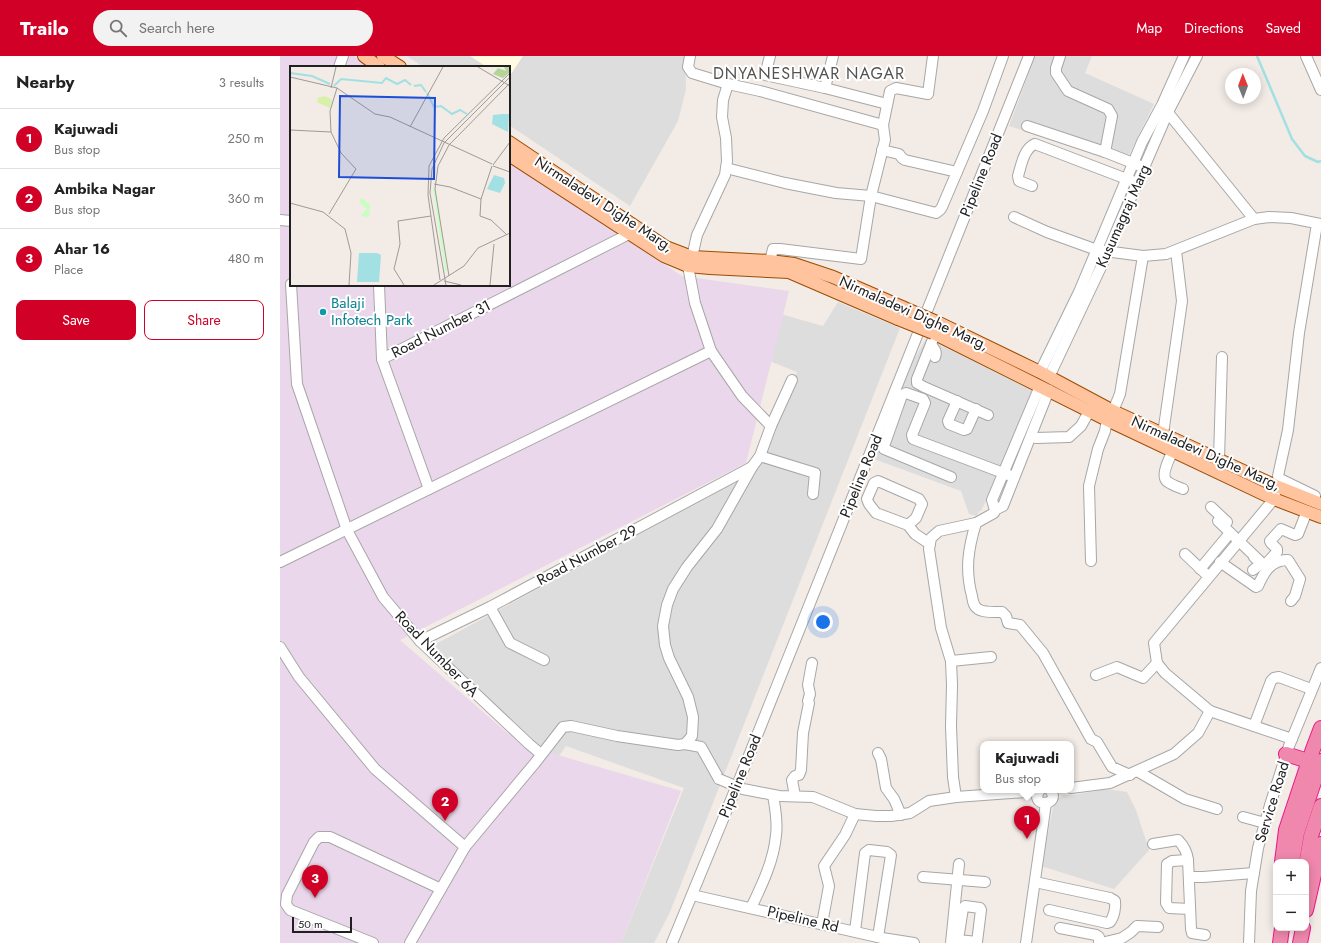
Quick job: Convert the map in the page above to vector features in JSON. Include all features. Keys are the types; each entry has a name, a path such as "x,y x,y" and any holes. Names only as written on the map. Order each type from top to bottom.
{"highway":[{"path":"1307,895 1315,761 1321,728"},
{"path":"1286,754 1315,761"},
{"path":"1282,859 1286,830 1315,761"},
{"path":"1307,859 1310,838 1321,806"},
{"path":"1294,859 1310,838"},
{"path":"1280,943 1281,931"},
{"path":"1300,943 1301,931"}],"main road":[{"path":"364,56 378,66"},
{"path":"383,56 398,66"},
{"name":"Nirmaladevi Dighe Marg,","path":"510,143 690,262 718,260 770,261 794,264 832,277 898,318 948,340 1044,388 1092,406"},
{"name":"Nirmaladevi Dighe Marg,","path":"510,156 628,234 664,256 710,268 789,272 902,307 935,334"},
{"path":"948,340 953,329"},
{"name":"Nirmaladevi Dighe Marg,","path":"935,334 953,329 1045,375 1110,416 1176,446 1274,499 1321,517"},
{"name":"Nirmaladevi Dighe Marg,","path":"1110,416 1163,434 1176,446 1219,460 1276,486 1321,504"}],"street":[{"path":"339,66 343,56"},
{"path":"690,56 688,67 692,73 883,125"},
{"path":"760,91 770,56"},
{"path":"825,88 833,56"},
{"path":"770,261 773,249 861,259 871,196 885,140 883,125 890,91 896,88 928,94 933,56"},
{"path":"726,168 785,183 836,193 871,196 936,213 940,210 957,172 983,111 1003,56"},
{"name":"Pipeline Road","path":"672,943 1029,56"},
{"path":"1060,56 1056,73 1068,91 1108,109 1112,116 1112,124 1104,152"},
{"name":"Kusumagraj Marg","path":"1045,375 1108,251 1144,168 1184,56"},
{"name":"Kusumagraj Marg","path":"1045,375 1142,142 1165,109 1197,56"},
{"path":"1306,56 1321,90"},
{"path":"765,75 825,88 887,104"},
{"path":"728,84 722,117 726,138 726,168 697,236 690,262 694,303 710,352 742,396 771,426"},
{"path":"1165,109 1254,219"},
{"path":"1027,126 1104,152 1144,168"},
{"path":"1032,186 1019,181 1018,176 1027,151 1030,146 1035,144 1137,183"},
{"path":"882,150 899,154 905,160 957,172"},
{"path":"1014,217 1047,232 1097,250 1143,256 1166,254 1254,219 1269,217 1291,218 1319,224 1299,333 1288,430 1278,476 1280,479 1321,498"},
{"path":"280,220 290,221"},
{"name":"Road Number 31","path":"382,359 628,234"},
{"path":"1163,434 1182,301 1176,250"},
{"path":"1091,561 1089,486 1098,449 1120,394 1143,256"},
{"name":"Road Number 6A","path":"291,286 297,384 347,530 383,596 420,641 541,754"},
{"path":"379,286 382,359 429,489"},
{"path":"935,334 935,357"},
{"path":"935,334 917,379 917,383 988,415"},
{"path":"280,562 710,352"},
{"path":"1219,460 1222,357"},
{"path":"685,744 692,736 693,717 688,697 668,658 663,626 667,605 673,590 687,567 717,529 752,467 760,456 771,426 792,380"},
{"path":"995,510 992,500 1003,466 1044,388"},
{"path":"956,797 953,777 951,726 951,660 941,628 929,549 931,538 939,531 976,523 1003,506 1044,388"},
{"path":"951,477 884,450 884,446 902,395 906,393 923,400 925,403 912,435 913,439 1003,466 1014,477"},
{"path":"957,401 948,421 949,424 964,430 967,429 976,410"},
{"path":"1036,438 1069,437 1082,426 1092,406"},
{"path":"1176,446 1164,472 1164,477 1167,482 1182,489"},
{"path":"760,456 816,473 813,494"},
{"name":"Road Number 29","path":"420,641 490,607 752,467"},
{"path":"908,525 916,518 922,504 918,499 878,481 874,483 868,499 869,504 876,513 908,525 915,534 930,544"},
{"path":"1276,486 1274,499 1208,576 1154,643 1156,663 1165,673 1210,711 1292,739"},
{"path":"1211,507 1238,541 1246,554 1251,554 1263,564"},
{"path":"1220,562 1256,587 1258,586 1263,564 1277,552 1277,549 1270,543 1270,541 1281,529 1295,535 1298,534 1307,511"},
{"path":"1218,521 1238,541"},
{"path":"976,523 970,541 967,561 969,586 974,606 980,611 1002,612 1006,616 1008,623 1020,625 1027,632 1043,654 1091,739 1097,742 1112,767 1133,773 1185,799 1217,809"},
{"path":"1200,569 1230,533"},
{"path":"1185,554 1208,576"},
{"path":"1253,570 1259,565 1288,560 1300,579 1295,596 1291,601"},
{"path":"490,607 510,643 544,660"},
{"path":"280,647 299,677 375,769 465,847"},
{"path":"951,660 991,657"},
{"path":"795,796 792,780 795,776 799,775 801,770 803,732 809,703 808,701 810,694 808,685 812,663"},
{"path":"1096,675 1117,668 1143,678 1156,663"},
{"name":"Service Road","path":"1249,943 1251,891 1264,823 1286,754 1321,668"},
{"path":"1254,726 1270,681 1274,678 1279,677 1312,689"},
{"path":"1074,788 1110,783 1174,754 1198,734 1210,711"},
{"path":"410,943 465,847 560,730 566,726 617,736 701,747 718,779 743,789 773,795 813,797 854,814 876,816 901,815 910,813 930,801 1004,793"},
{"path":"878,753 881,759 886,788 894,798 901,815"},
{"path":"1038,793 1037,795 1040,802 1046,803 1051,801 1054,793"},
{"path":"751,908 774,851 777,817 773,795"},
{"path":"1026,943 1046,803"},
{"path":"822,924 829,886 824,866 845,835 854,814"},
{"path":"1243,817 1264,823"},
{"path":"373,943 290,910 286,904 287,895 314,842 319,837 330,838 441,889"},
{"path":"1154,844 1178,840 1184,846 1188,855 1192,933 1205,935"},
{"path":"856,931 865,853 869,850 887,852 891,855 880,939"},
{"path":"761,856 767,858 764,869 766,872"},
{"path":"1188,860 1172,861 1167,864 1166,902 1169,908 1190,909"},
{"path":"956,942 958,864"},
{"path":"1189,877 1254,874"},
{"path":"923,877 985,882"},
{"path":"1035,882 1110,898 1115,901 1116,905 1113,919 1107,923 1049,910"},
{"name":"Pipeline Rd","path":"692,895 856,931 880,939 914,943"},
{"path":"1060,928 1096,935 1099,937 1100,943 1122,938 1137,926 1158,927"}],"shaded area":[{"path":"280,56 354,56 369,66 290,66 290,286 510,286 510,161 682,276 789,291 746,463 400,640 520,744 681,791 621,943 280,943"},
{"path":"407,56 685,56 686,89 678,121 630,206 510,126 510,66 422,66"},
{"path":"470,56 523,56 510,76 510,66 485,66"},
{"path":"1035,56 1092,56 1085,73 1154,104 1125,163 1009,126"},
{"path":"838,302 900,328 670,912 654,943 621,943 684,788 566,746 556,760 526,739 434,645 716,493 739,478 759,457 773,436 797,372 767,360 777,313 823,326"},
{"path":"926,339 1036,388 1008,455 981,511 979,511 977,516 969,514 961,491 874,459 874,454 905,374"},
{"path":"1106,789 1127,792 1136,810 1149,850 1114,889 1041,866 1054,803 1063,795 1074,795"}],"waterway":[{"path":"1257,56 1292,139 1305,156 1318,162 1321,161"}],"place":[{"name":"Balaji Infotech Park","path":"323,312"},
{"name":"Ambika Nagar","path":"445,821"},
{"name":"Kajuwadi","path":"1027,839"},
{"name":"Ahar 16","path":"315,898"}],"district":[{"name":"DNYANESHWAR NAGAR","path":"809,73"}]}
